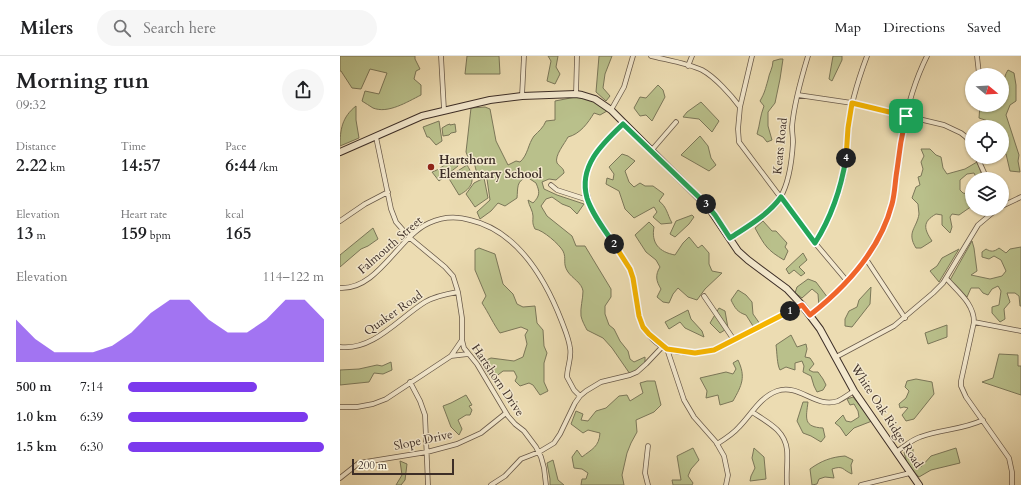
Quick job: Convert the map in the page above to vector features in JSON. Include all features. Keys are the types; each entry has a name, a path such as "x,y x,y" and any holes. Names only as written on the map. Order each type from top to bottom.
{"street":[{"path":"441,56 444,110"},
{"path":"522,96 524,56"},
{"path":"576,94 577,56"},
{"path":"611,110 624,87 633,56"},
{"path":"651,56 702,70 711,77 740,107"},
{"path":"688,66 692,56"},
{"path":"752,56 740,107 738,129 739,142 815,243 847,281"},
{"name":"Keats Road","path":"730,238 761,218 781,197 792,157 792,128 802,77 808,56"},
{"path":"815,243 830,216 838,197 846,158 848,128 852,103 867,56"},
{"path":"810,315 830,299 866,260 883,229 892,203 902,132 906,116 920,70 927,56"},
{"path":"977,56 978,68"},
{"name":"White Oak Ridge Road","path":"340,152 411,120 444,110 490,100 522,96 576,94 595,99 611,110 623,124 709,208 738,251 787,289 802,305 810,315 836,357 854,391 919,485"},
{"path":"798,95 852,103 906,116 954,129 965,136"},
{"path":"651,151 676,122"},
{"path":"623,124 602,143 595,152 586,177 585,189 592,209 630,269 633,278 639,316 643,327 649,334 667,349 695,353 714,350 802,305"},
{"name":"Hartshorn Drive","path":"376,137 394,218 410,238 453,276 458,292 462,318 462,340 468,354 477,364 506,413 530,438 539,452 544,468 546,485"},
{"path":"551,185 557,190 588,200"},
{"path":"340,221 360,206 388,192"},
{"path":"1009,203 1021,197"},
{"path":"836,357 885,331 905,318 933,293 943,283 978,225 989,216"},
{"name":"Falmouth Street","path":"340,288 352,287 368,279 426,224 438,219 451,217 466,219 492,227 508,238 522,251 535,268 553,299 571,348 571,358 567,378 574,390 580,396"},
{"path":"866,260 905,318"},
{"path":"946,278 969,304 974,314 974,322 961,386 966,397 1009,458 1012,472 1012,485"},
{"name":"Quaker Road","path":"340,347 355,348 368,343 424,302 443,294 458,292"},
{"path":"704,296 734,340"},
{"path":"974,322 1021,331"},
{"path":"340,406 358,407 373,404 386,399 451,356 462,340"},
{"path":"491,485 505,476 522,459 539,452 554,443 580,396 601,382 637,372 663,346"},
{"path":"667,349 684,400 700,425 717,444 724,456 728,476 726,485"},
{"path":"451,356 468,354"},
{"path":"410,382 423,407 426,424 428,485"},
{"path":"717,444 739,428 760,402 777,391 793,390 823,402 830,403 840,400 854,391"},
{"path":"752,412 780,431 787,450 787,485"},
{"name":"Slope Drive","path":"340,478 359,463 427,452 457,444 481,433 506,413"},
{"path":"896,452 918,438 944,431 966,428 983,420"},
{"path":"648,446 645,472 648,485"},
{"path":"861,485 910,473"}],"green space":[{"path":"340,56 415,56 420,69 416,71 414,79 421,85 421,95 404,104 391,108 373,108 362,101 365,91 379,94 387,73 370,69 361,89 352,88 340,71"},
{"path":"467,56 499,56 500,74 465,74"},
{"path":"548,56 558,56 556,67 560,74 555,84 547,81 551,61"},
{"path":"599,56 612,56 605,74 603,88 610,96 606,101 596,92"},
{"path":"833,56 842,56 842,60 832,81 829,79"},
{"path":"783,59 775,103 768,112 768,126 772,140 767,142 763,137 757,134 764,106 760,101 773,61"},
{"path":"1009,70 1014,73 1016,85 1016,101 1009,108"},
{"path":"658,85 663,90 665,97 652,121 646,115 640,116 634,108 640,97 646,98"},
{"path":"581,96 597,103 607,111 600,115 594,113 580,131 568,137 558,153 556,160 563,169 564,173 556,180 549,179 542,182 544,189 584,204 577,214 570,207 562,204 552,197 546,199 541,206 547,216 572,236 576,246 585,246 611,289 611,297 605,306 605,314 609,325 614,329 620,341 628,351 630,359 634,362 645,357 645,364 630,374 612,348 603,338 587,330 581,316 583,291 579,283 566,269 563,251 554,241 535,229 533,224 533,214 528,200 533,203 538,196 539,191 536,183 527,177 523,179 518,185 517,198 505,206 498,203 491,211 480,219 477,212 490,200 486,172 477,174 474,162 469,160 466,152 471,108 485,107 490,109 496,141 508,165 516,161 520,162 525,156 532,139 546,121 555,120 555,101"},
{"path":"701,102 719,121 712,132 699,119 683,117 687,112"},
{"path":"356,106 356,120 359,138 340,146 345,119 351,110"},
{"path":"979,112 1007,112 1006,115 1008,120 985,120 979,118"},
{"path":"439,121 442,141 436,145 429,137 427,137 423,127"},
{"path":"450,124 455,124 456,132 443,136 442,128"},
{"path":"1009,124 1019,155 1018,161 1020,172 1010,171 1008,164"},
{"path":"700,136 708,146 711,158 716,165 709,171 681,155"},
{"path":"921,149 930,149 936,155 941,157 943,168 947,174 965,169 974,164 978,164 981,172 965,172 965,176 960,180 960,190 965,193 965,211 959,215 952,214 950,217 952,227 950,233 942,225 942,215 936,214 926,223 927,233 932,241 921,248 916,248 913,243 912,234 919,213 918,204 912,198 916,187 920,185 918,177 921,176 923,169 921,162 924,156"},
{"path":"622,154 635,161 625,171 629,182 634,187 640,183 645,186 653,186 664,194 659,201 665,208 672,223 661,224 653,217 657,212 654,207 634,218 625,209 619,191 606,184 607,178 613,180 614,174 609,167"},
{"path":"454,158 458,166 439,181 432,172"},
{"path":"467,165 472,175 472,183 459,195 448,177"},
{"path":"484,178 488,198 475,207 466,194 474,183"},
{"path":"692,215 694,217 689,224 675,237 670,234 676,221"},
{"path":"763,221 772,231 776,231 787,243 785,247 788,251 784,260 767,247 755,228"},
{"path":"649,222 654,227 653,233 657,246 665,252 675,255 689,237 698,248 702,245 709,253 709,264 712,271 722,273 705,289 697,300 688,297 678,288 673,294 669,303 663,302 657,297 661,289 657,278 657,273 660,267 656,260 646,252 635,235"},
{"path":"373,228 378,239 361,249 340,267 340,255"},
{"path":"972,241 977,271 971,275 990,279 1002,276 1006,271 1001,260 994,256 989,259 982,257 982,252 986,249 992,251 999,248 1006,253 1010,249 1021,247 1021,306 1019,296 1015,293 1007,293 1010,302 1004,309 1005,319 1000,322 992,313 992,307 999,305 1001,291 998,286 992,289 988,295 983,293 979,288 971,288 967,297 950,280"},
{"path":"479,248 495,254 503,284 513,294 517,304 523,307 535,306 537,323 543,330 544,346 547,353 544,363 544,382 548,391 540,395 533,385 529,383 520,386 515,381 517,377 514,371 503,371 494,378 489,376 482,365 484,361 491,358 514,361 523,357 527,344 525,335 528,330 521,327 500,333 482,303 486,296 475,270 475,250"},
{"path":"959,249 939,282 930,271 937,266 942,258"},
{"path":"803,253 807,260 799,267 805,273 801,276 794,270 789,274 786,269"},
{"path":"808,279 816,282 828,298 819,307 818,294 812,289 802,298 795,293 797,287"},
{"path":"871,287 870,304 852,327 845,326 845,319 849,311 857,307 859,300"},
{"path":"738,290 746,295 752,302 753,314 760,324 753,326 746,315 740,313 735,307 731,300"},
{"path":"719,308 725,311 728,328 720,333 710,323"},
{"path":"688,310 691,319 702,331 704,337 685,328 680,322 669,329 665,322"},
{"path":"947,325 947,337 928,344 925,333"},
{"path":"791,335 797,347 806,344 807,349 805,357 810,358 814,364 809,370 818,372 823,379 826,385 823,390 817,392 811,376 803,372 804,366 802,361 795,363 795,370 786,367 780,370 776,345"},
{"path":"999,354 1018,355 1018,366 1021,366 1021,395 982,382 993,378"},
{"path":"738,360 742,371 742,381 733,401 720,405 718,395 706,398 707,391 700,378 726,372 733,374 736,369 733,363"},
{"path":"391,362 392,370 383,374 374,373 369,382 340,385 340,370 359,369 377,365 382,366"},
{"path":"916,379 932,382 934,394 914,419 906,421 902,415 908,408 900,408 899,404 906,398 909,391 905,387 907,381"},
{"path":"655,381 661,405 654,412 636,420 637,432 627,453 622,475 624,485 581,485 582,479 586,479 588,473 582,469 574,468 572,457 577,450 582,457 592,450 597,445 600,433 588,430 583,433 571,424 576,411 583,414 581,420 588,421 596,411 606,408 619,396 627,395 630,401 643,393 640,383"},
{"path":"466,395 472,405 469,406 472,410 470,415 466,415 458,420 462,429 459,435 451,427 443,406"},
{"path":"853,397 872,421 854,428 846,436 840,427 835,423 843,415 846,421 851,422 859,417 858,411 854,404 850,405 847,399"},
{"path":"803,402 808,402 807,421 809,424 823,428 825,437 821,442 803,433 797,421"},
{"path":"693,448 699,460 691,469 688,476 693,483 692,485 673,485 672,480 681,480 677,456"},
{"path":"754,448 764,457 766,479 750,481 755,468 752,458"},
{"path":"909,448 913,449 913,456 921,467 931,456 956,448 960,463 931,470 919,477 907,464 904,452"},
{"path":"845,456 853,460 851,465 852,474 841,468 832,469 834,478 825,477 819,479 817,484 812,485 810,469 826,460"},
{"path":"553,460 558,480 564,485 550,485 547,463"},
{"path":"400,461 407,464 405,480 401,485 396,485 402,475"}],"place":[{"name":"Hartshorn Elementary School","path":"431,167"}],"route":[{"path":"852,103 906,116 902,132 892,203 883,229 866,260 827,302 810,315 802,305 714,350 704,352 695,353 667,349 659,344 643,327 639,316 633,278 630,269 592,209 585,189 586,177 595,152 602,143 623,124 709,208 730,238 761,218 777,203 781,197 815,243 830,216 838,197 846,158 848,128 852,103"}]}
